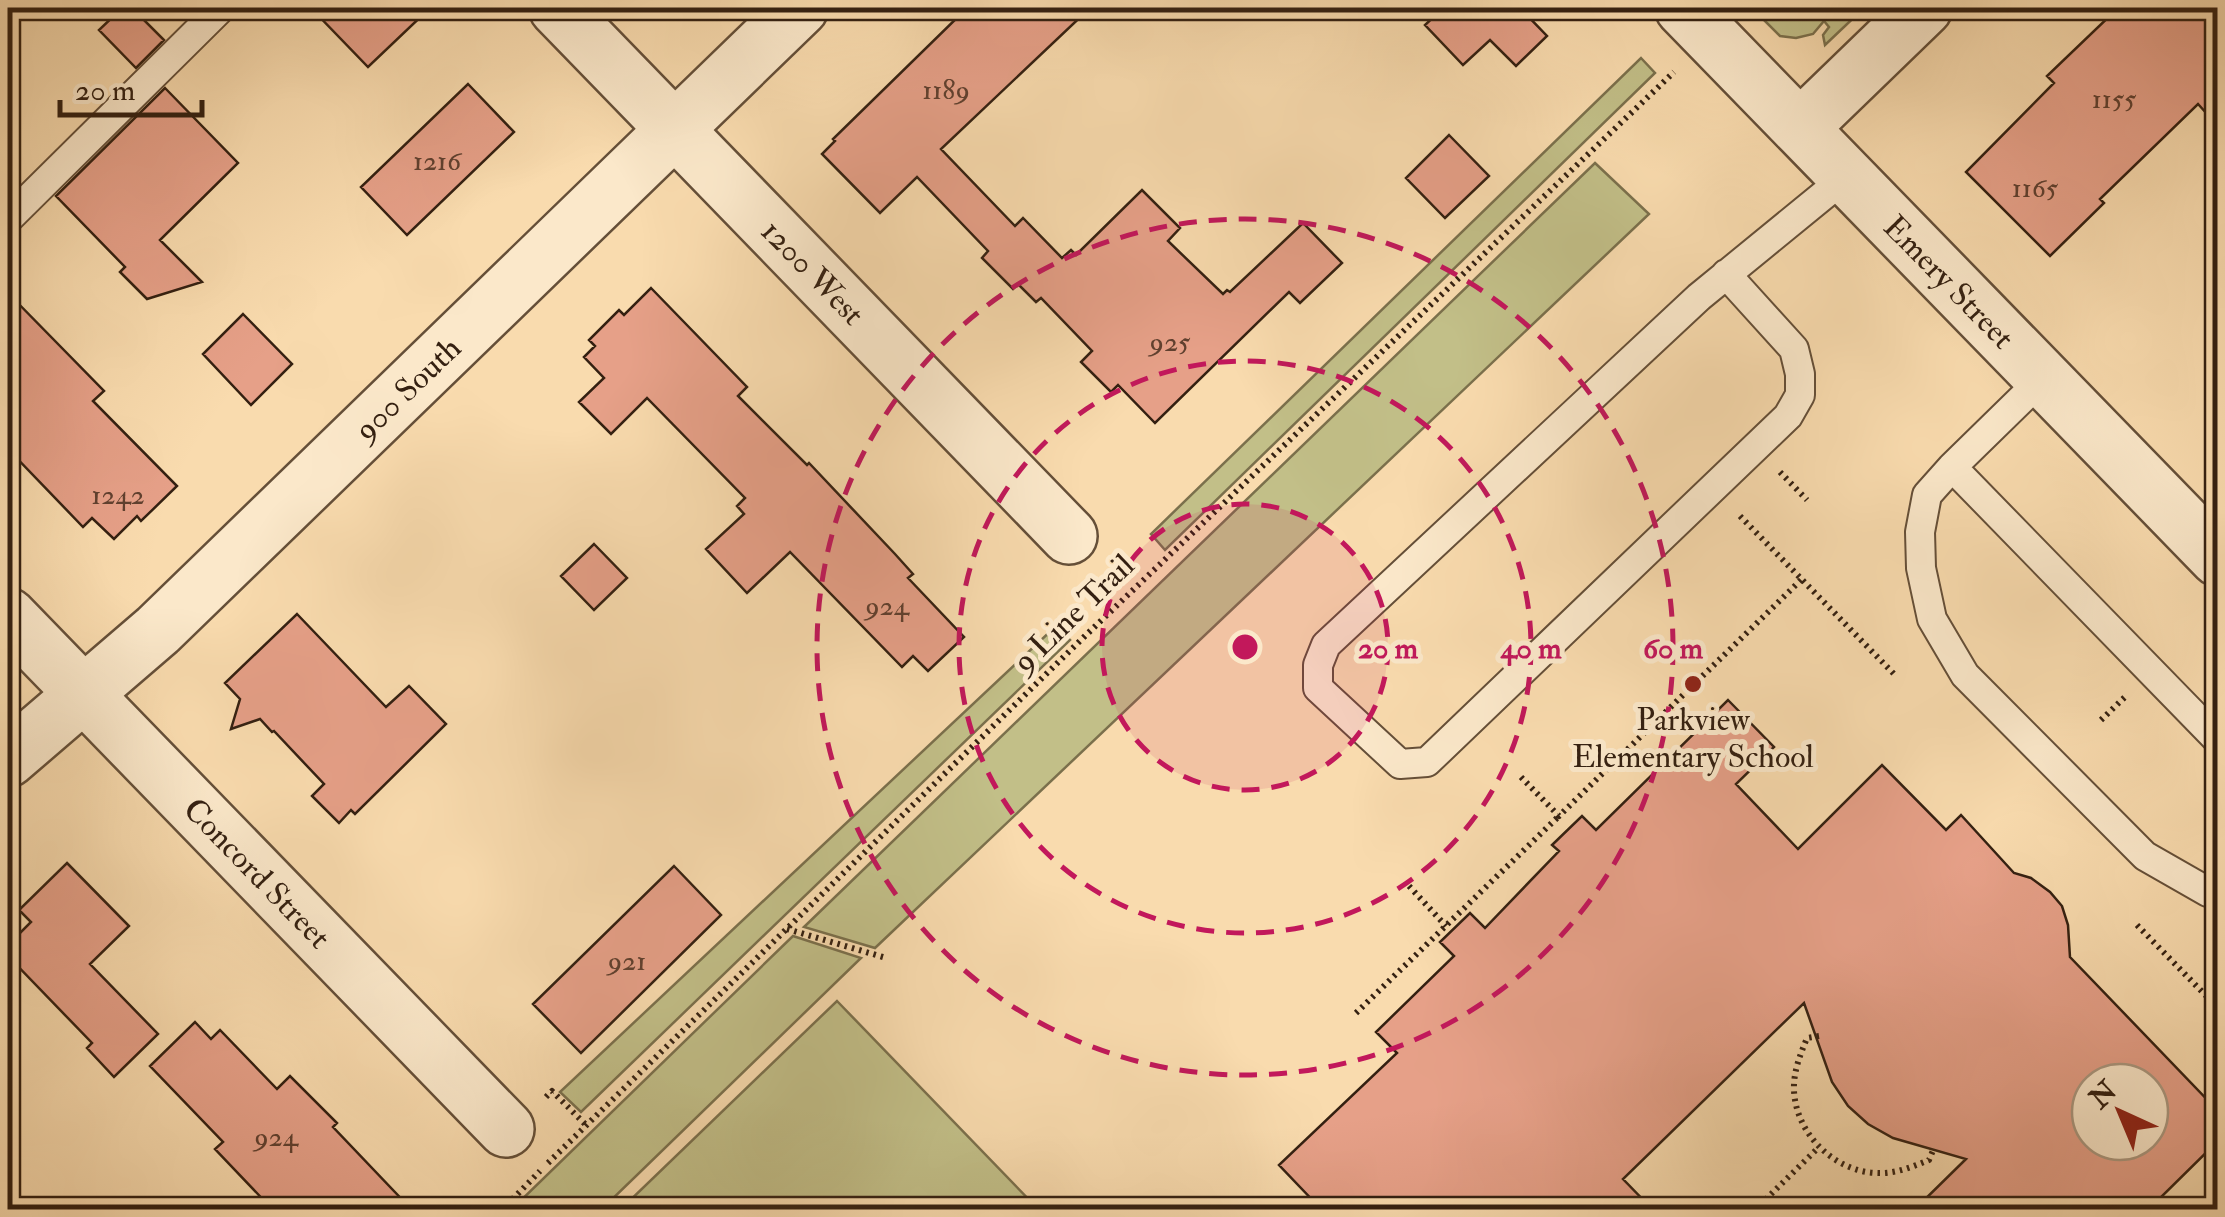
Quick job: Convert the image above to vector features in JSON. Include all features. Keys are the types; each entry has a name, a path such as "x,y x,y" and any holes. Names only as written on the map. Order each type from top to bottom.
{"street":[{"name":"1200 West","path":"557,8 1070,536"},
{"name":"900 South","path":"8,758 158,630 800,8"},
{"name":"Emery Street","path":"1683,8 2218,558"},
{"path":"1800,128 1924,8"},
{"name":"Concord Street","path":"8,616 506,1129"}],"lane":[{"path":"8,219 221,8"},
{"path":"1726,274 1794,349 1800,395 1788,416 1427,762 1400,764 1318,688 1318,665 1326,645 1698,296 1847,176"},
{"path":"2043,378 1952,467 1928,496 1920,532 1920,568 1932,618 1964,674 2144,856 2218,894"},
{"path":"1952,467 2218,740"}],"path":[{"name":"9 Line Trail","path":"502,1210 1085,636 1678,68"},
{"path":"1765,541 1896,676"},
{"path":"1356,1013 1802,579"},
{"path":"1521,777 1559,816"},
{"path":"1409,886 1446,926"},
{"path":"2137,926 2218,1008"},
{"path":"786,928 884,957"},
{"path":"1819,1036 1807,1038 1794,1082 1805,1128 1819,1146 1844,1165 1878,1173 1929,1160 1934,1148"},
{"path":"552,1092 586,1125"},
{"path":"1754,1210 1819,1146"}],"shaded area":[{"path":"1755,8 1864,8 1825,45 1823,35 1829,27 1824,21 1813,34 1780,36"},
{"path":"1641,58 1655,73 1165,550 1151,534"},
{"path":"1595,163 1649,214 875,948 804,927"},
{"path":"1056,626 1070,640 581,1112 560,1092"},
{"path":"793,936 861,958 602,1209 512,1209"},
{"path":"837,1001 1038,1209 621,1209"}],"building":[{"path":"122,8 132,8 164,40 136,68 99,30"},
{"path":"311,8 430,8 368,67"},
{"path":"967,8 1090,8 941,149 1015,226 1023,218 1062,258 1071,250 1076,255 1142,190 1180,228 1168,241 1223,294 1230,292 1303,223 1342,263 1300,303 1289,292 1155,423 1118,385 1111,392 1081,362 1092,351 1041,298 1036,302 1018,284 1013,289 982,258 988,251 917,177 880,213 822,154"},
{"path":"1443,8 1523,8 1547,36 1516,66 1490,40 1463,65 1425,25"},
{"path":"2118,8 2218,8 2218,126 2198,104 2100,199 2104,203 2050,256 1966,172 2054,83 2047,76"},
{"path":"468,84 514,132 407,235 361,187"},
{"path":"165,88 238,163 160,240 202,282 147,299 120,272 125,267 56,196"},
{"path":"1449,135 1489,176 1445,218 1406,178"},
{"path":"651,288 747,387 738,396 809,463 895,554 913,574 908,578 964,637 928,671 913,656 902,667 790,552 747,593 706,549 744,514 737,506 745,498 647,398 611,434 579,402 604,378 584,357 595,346 589,340 619,310 624,315"},
{"path":"8,293 104,391 93,401 177,486 141,521 137,516 114,539 92,518 83,527 8,449"},
{"path":"243,314 292,364 251,405 203,354"},
{"path":"594,544 627,578 594,610 561,576"},
{"path":"297,614 386,707 409,686 446,724 355,814 351,810 339,823 312,796 324,784 274,731 260,719 231,729 240,699 225,683"},
{"path":"1728,700 1774,747 1736,784 1798,849 1882,765 1946,830 1961,815 2014,873 2031,878 2050,892 2062,906 2068,925 2070,957 2218,1111 2218,1141 2148,1210 1914,1210 1966,1159 1893,1138 1868,1124 1848,1106 1832,1082 1804,1003 1623,1179 1653,1210 1322,1210 1279,1165 1397,1053 1376,1032 1454,956 1440,942 1470,913 1485,928 1559,851 1552,845 1582,816 1596,830"},
{"path":"67,863 129,926 90,964 158,1034 114,1077 87,1048 92,1043 8,956 8,945 31,922 19,910"},
{"path":"674,866 721,915 581,1053 533,1004"},
{"path":"195,1022 211,1039 220,1030 277,1089 290,1076 337,1123 333,1127 412,1210 273,1210 215,1149 223,1142 150,1066"}],"place":[{"name":"Parkview Elementary School","path":"1693,684"}]}
